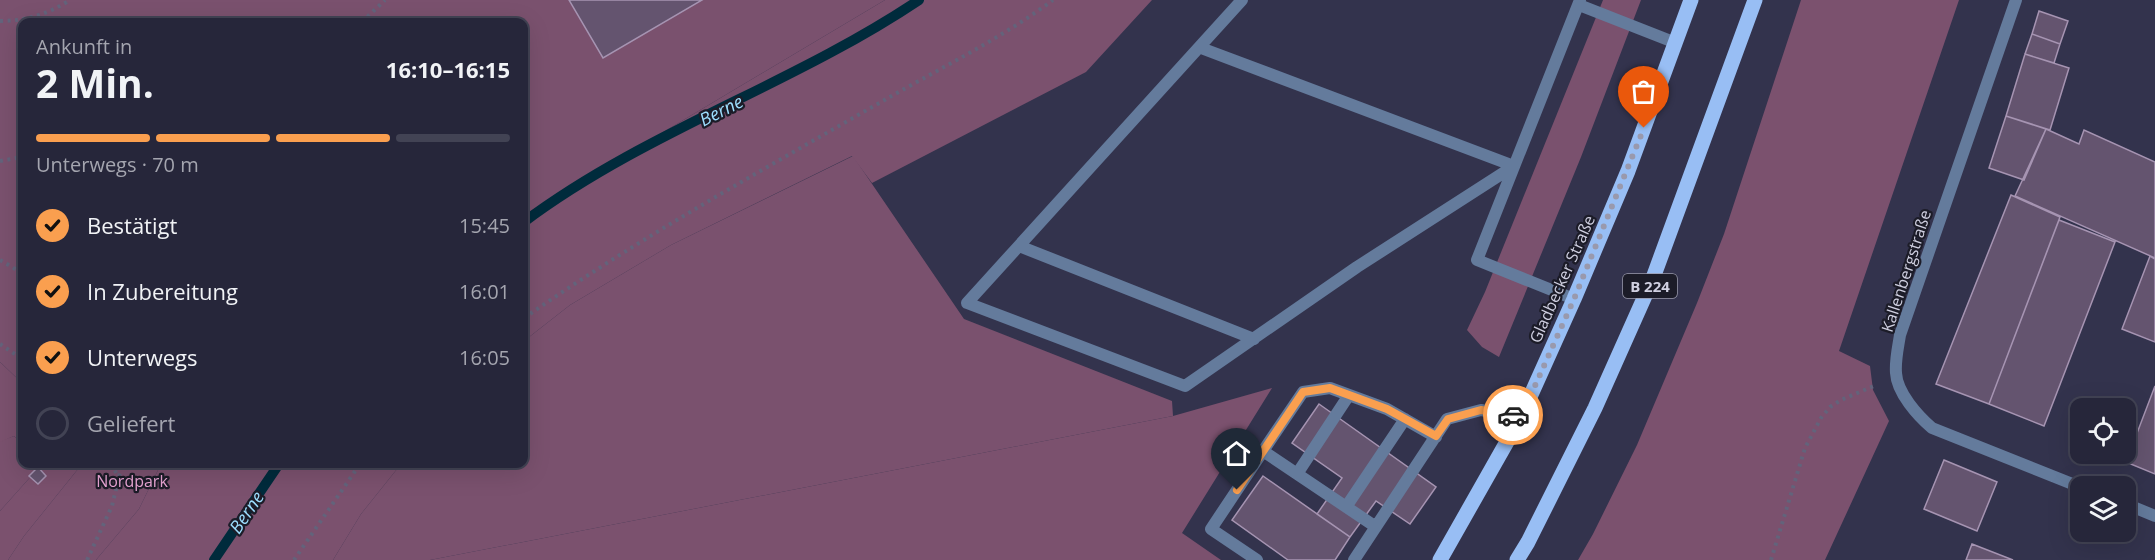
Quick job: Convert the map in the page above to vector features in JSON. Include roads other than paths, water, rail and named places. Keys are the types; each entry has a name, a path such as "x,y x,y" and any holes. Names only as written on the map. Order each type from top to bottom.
{"main road":[{"name":"Gladbecker Straße","path":"1440,560 1521,417 1574,299 1628,171 1690,0"},
{"name":"B 224","path":"1517,560 1595,408 1653,278 1755,0"}],"street":[{"path":"1242,0 1201,48 967,303 1185,386 1358,267 1514,166"},
{"name":"Kallenbergstraße","path":"2016,0 1900,335 1896,356 1896,376 1917,416 1932,428 2070,483"},
{"path":"1574,299 1477,260 1514,166 1579,3 1676,43"},
{"path":"1201,48 1514,166"},
{"path":"1019,246 1254,339"},
{"path":"1257,560 1211,529 1303,392 1330,388 1387,409 1436,436"},
{"path":"1297,474 1349,395"},
{"path":"1354,560 1448,419 1481,410 1521,417"},
{"path":"1346,507 1405,419"},
{"path":"1263,451 1376,527"},
{"path":"2136,508 2155,516"}],"waterway":[{"name":"Berne","path":"528,219 570,190 619,161 821,57 919,0"},
{"name":"Berne","path":"214,560 276,468"}],"park label":[{"name":"Nordpark","path":"132,481"}]}
